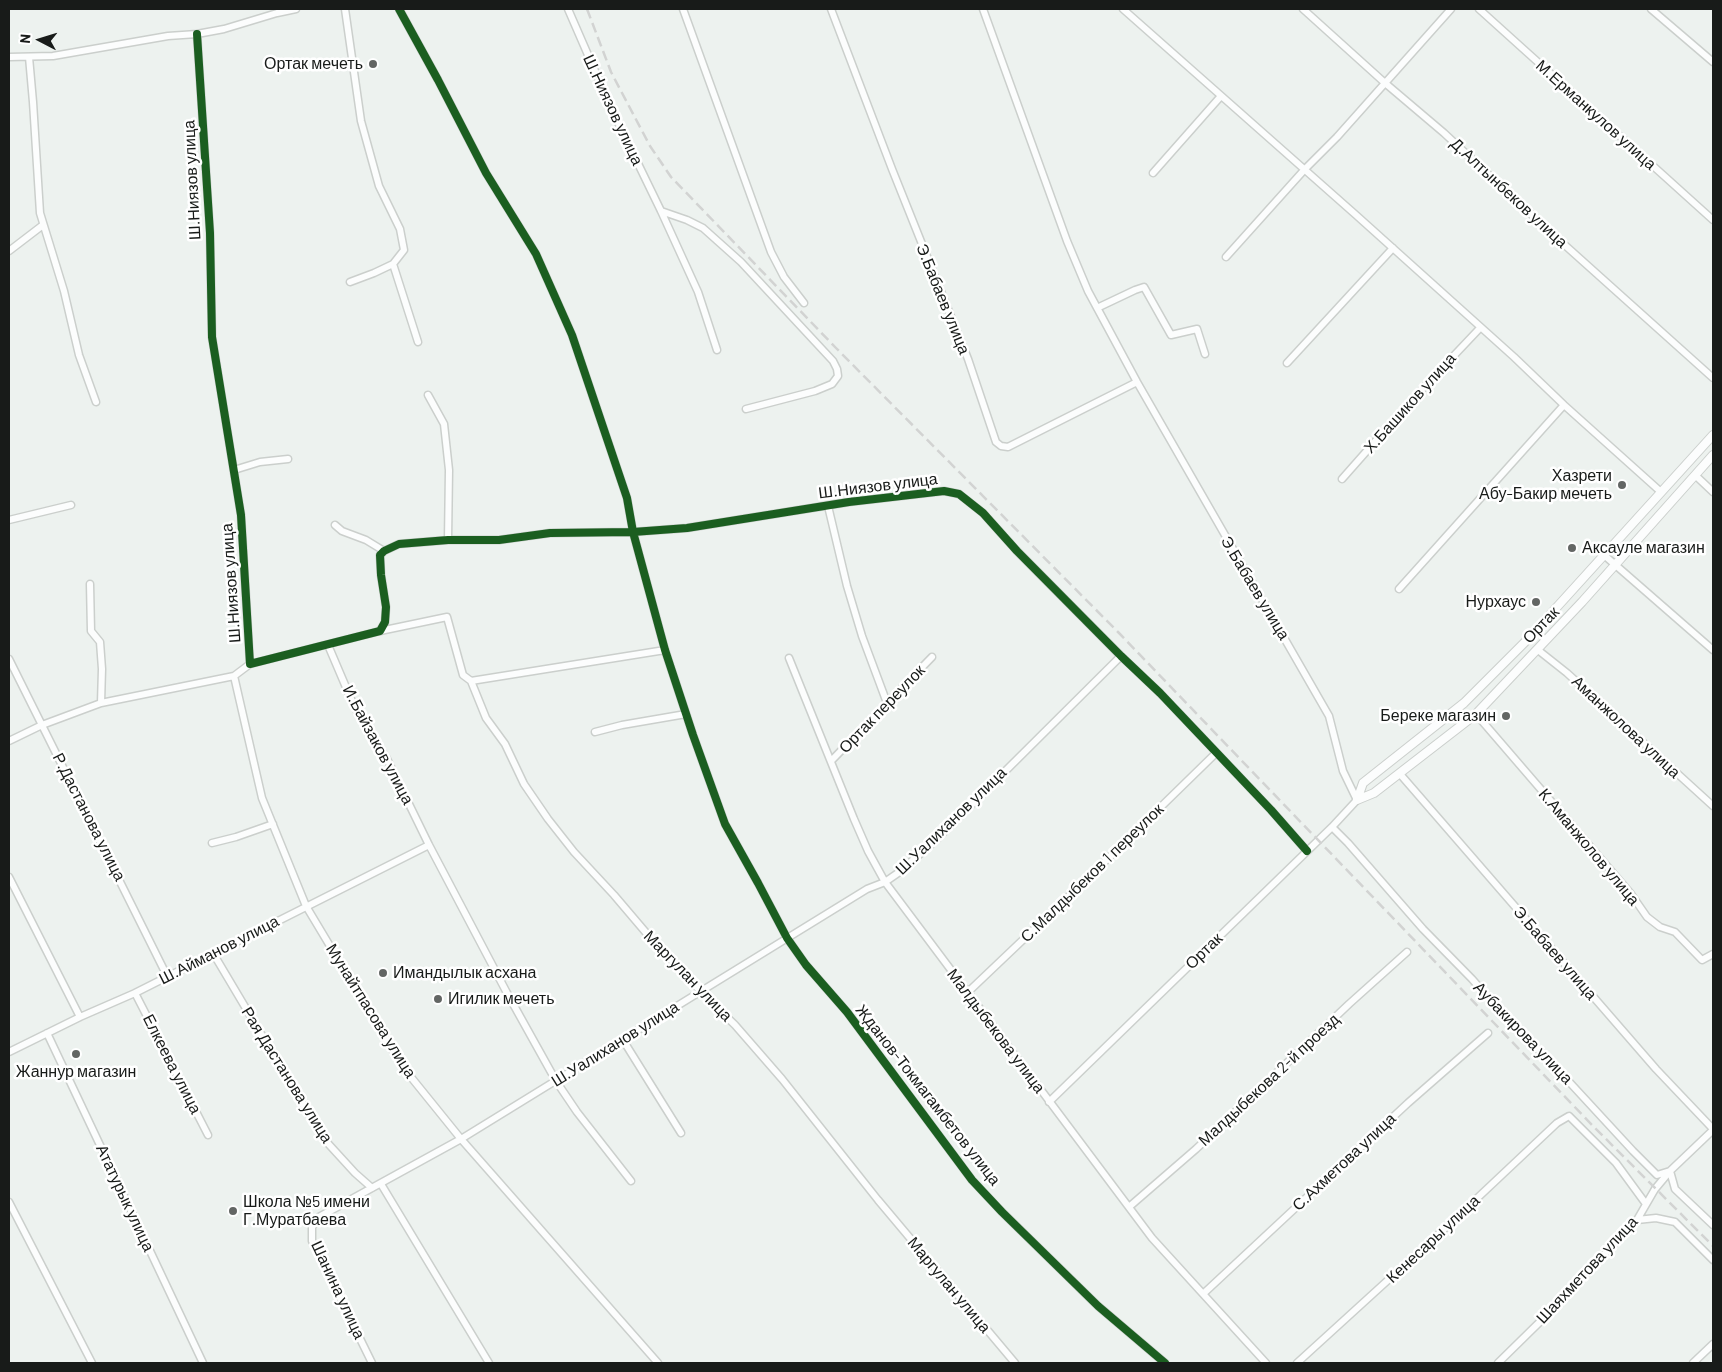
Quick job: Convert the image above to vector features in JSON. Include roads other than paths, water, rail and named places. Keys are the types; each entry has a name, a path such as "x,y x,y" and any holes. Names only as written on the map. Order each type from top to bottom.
{"street":[{"path":"9,57 53,56 168,36 197,34 224,29 296,9"},
{"path":"344,9 361,121 379,186 400,229 404,250 393,264 350,282"},
{"path":"399,9 486,173 536,254 572,335 627,498 633,532 665,650 725,824 787,938"},
{"name":"Ш.Ниязов улица","path":"568,9 612,110 698,292 717,350"},
{"path":"683,9 771,252 784,277 804,302"},
{"name":"Э.Бабаев улица","path":"831,9 892,169 968,359 996,442 1001,446 1008,447 1137,382"},
{"name":"Э.Бабаев улица","path":"983,9 1067,241 1088,291 1137,382 1329,716 1343,771 1357,800"},
{"path":"1124,9 1393,248 1661,492"},
{"name":"Д.Алтынбеков улица","path":"1303,9 1384,83 1444,133 1548,230 1713,378"},
{"path":"1226,257 1305,169 1337,137 1451,9"},
{"name":"М.Ерманкулов улица","path":"1479,9 1713,220"},
{"path":"1651,9 1713,62"},
{"name":"Ш.Ниязов улица","path":"197,34 210,233 212,337 241,515 250,664 380,631"},
{"path":"29,58 34,102 40,213 64,291 79,355 96,402"},
{"path":"1153,173 1221,96"},
{"path":"661,211 703,228 735,256 833,361 838,369 838,376 832,384 815,391 746,409"},
{"path":"9,251 43,225"},
{"path":"1287,363 1393,248"},
{"path":"393,264 418,342"},
{"path":"1097,308 1144,287 1171,335 1197,328 1204,354"},
{"name":"Х.Башиков улица","path":"1342,479 1410,402 1480,328"},
{"path":"428,395 444,424 449,470 448,540"},
{"path":"1399,589 1564,405"},
{"name":"Ортак","path":"1049,1102 1332,828 1357,800 1363,783 1464,703 1568,596 1713,435"},
{"name":"Ортак","path":"1357,800 1374,793 1476,714 1616,565 1713,455"},
{"path":"234,470 260,462 288,459"},
{"path":"1695,475 1713,492"},
{"name":"Ш.Ниязов улица","path":"384,550 399,544 448,540 500,540 550,533 633,532 686,528 828,506 944,491 959,494 983,513 1017,551 1160,693 1271,810 1307,851"},
{"path":"9,520 71,505"},
{"name":"Ш.Ниязов улица","path":"828,506 847,586 862,636 887,703"},
{"path":"335,525 342,531 366,540 384,550 380,555 386,607 385,622 380,631"},
{"path":"1604,555 1713,650"},
{"path":"90,584 91,631 100,642 102,669 101,703"},
{"name":"Маргулан улица","path":"380,631 447,617 463,675 471,681 486,718 505,744 524,784 548,819 574,852 700,992 735,1025 782,1079 883,1206 1015,1363"},
{"name":"И.Байзаков улица","path":"328,645 354,706 387,759 429,845 507,993 556,1080 577,1112 631,1181"},
{"path":"471,681 665,650"},
{"name":"Аманжолова улица","path":"1538,650 1567,673 1713,806"},
{"name":"Ш.Уалиханов улица","path":"372,1188 461,1139 867,889 885,882 898,873 935,841 1121,656"},
{"name":"Ортак переулок","path":"831,761 932,657"},
{"name":"Малдыбекова улица","path":"789,658 854,819 868,851 885,882 1152,1238 1266,1363"},
{"name":"Р.Дастанова улица","path":"9,659 167,976"},
{"path":"9,741 42,725 101,703 234,676 250,664"},
{"name":"Мунайтпасова улица","path":"234,676 262,798 306,906 402,1066 461,1139 658,1363"},
{"path":"595,732 622,725 686,714"},
{"name":"К.Аманжолов улица","path":"1476,714 1631,894 1648,917 1660,927 1675,932 1702,960 1713,954"},
{"name":"С.Малдыбеков 1 переулок","path":"967,993 1216,753"},
{"name":"Э.Бабаев улица","path":"1400,774 1656,1068 1713,1129"},
{"path":"212,842 236,837 273,824"},
{"name":"Аубакирова улица","path":"1332,828 1354,849 1506,1018 1549,1060 1657,1175 1670,1171"},
{"name":"Ш.Айманов улица","path":"9,1052 136,992 429,845"},
{"path":"9,877 80,1017"},
{"name":"Жданов-Токмагамбетов улица","path":"787,938 806,965 846,1012 972,1180 1098,1306 1165,1363"},
{"name":"Малдыбекова 2-й проезд","path":"1129,1207 1196,1149 1407,952"},
{"name":"Рая Дастанова улица","path":"213,953 323,1138 355,1173 372,1188"},
{"name":"Елкеева улица","path":"136,992 208,1135"},
{"name":"Ататурык улица","path":"48,1033 203,1363"},
{"name":"С.Ахметова улица","path":"1203,1294 1408,1103 1488,1033"},
{"path":"623,1040 681,1133"},
{"name":"Кенесары улица","path":"1297,1363 1557,1123 1570,1116 1616,1163 1646,1204"},
{"name":"Шаяхметова улица","path":"1498,1363 1556,1306 1637,1220 1670,1171 1713,1129"},
{"path":"1670,1171 1675,1189 1713,1225"},
{"path":"381,1184 489,1363"},
{"name":"Шанина улица","path":"372,1188 319,1217 312,1227 312,1241 372,1363"},
{"path":"9,1202 92,1363"},
{"path":"1637,1220 1656,1218 1675,1222 1713,1260"},
{"path":"1693,1363 1713,1344"}],"railway":[{"path":"587,9 611,72 650,146 671,177 836,348 1118,632 1594,1127 1713,1246"}],"place":[{"name":"Ортак мечеть","path":"373,64"},
{"name":"Хазрети Абу-Бакир мечеть","path":"1622,485"},
{"name":"Аксауле магазин","path":"1572,548"},
{"name":"Нурхаус","path":"1536,602"},
{"name":"Береке магазин","path":"1506,716"},
{"name":"Имандылык асхана","path":"383,973"},
{"name":"Игилик мечеть","path":"438,999"},
{"name":"Жаннур магазин","path":"76,1054"},
{"name":"Школа №5 имени Г.Муратбаева","path":"233,1211"}]}
